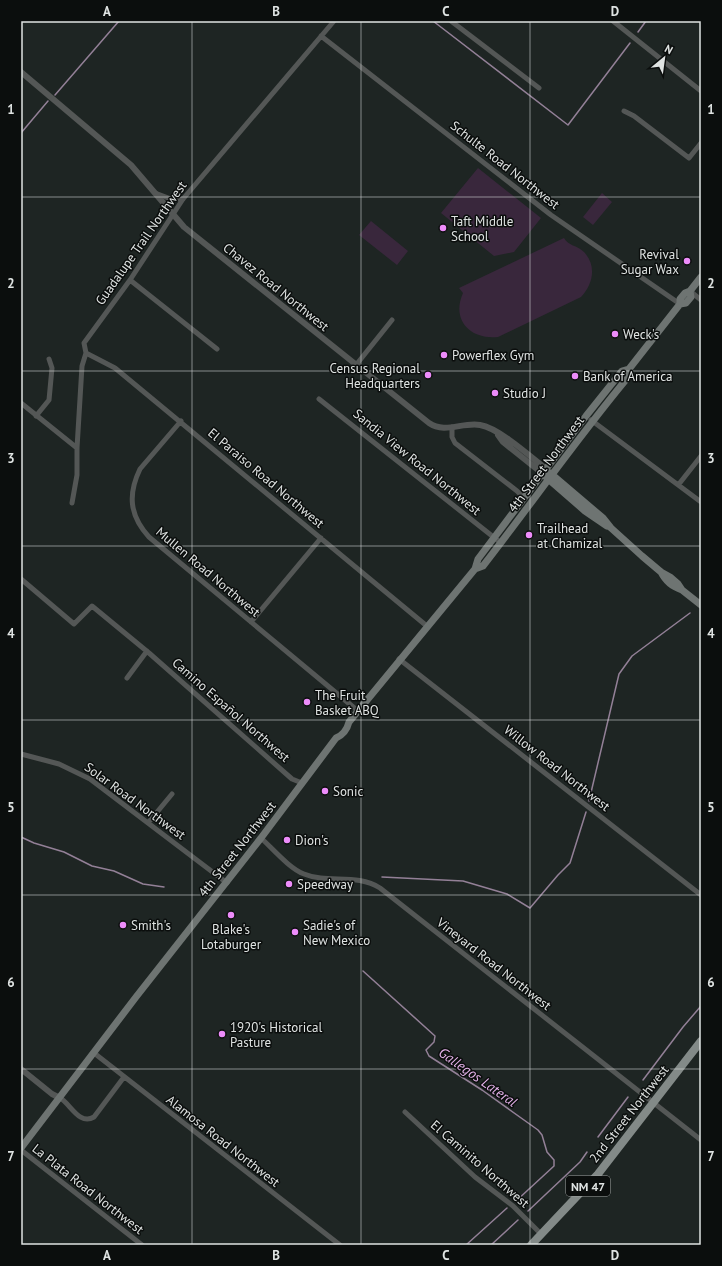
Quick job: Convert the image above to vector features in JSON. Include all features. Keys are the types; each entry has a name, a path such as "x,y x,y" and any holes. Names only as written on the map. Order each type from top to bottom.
{"main road":[{"name":"4th Street Northwest","path":"475,569 483,566 512,528 586,416 622,371 629,369 680,304 680,299 685,293 690,291 701,277"},
{"name":"4th Street Northwest","path":"21,1149 136,997 227,883 336,738 344,725 349,722 399,659 475,569 478,559 494,537 522,502 548,475 593,421 629,376 629,369"},
{"path":"548,475 585,511 611,528 661,572 665,580 674,587 682,590 701,605"},
{"name":"2nd Street Northwest","path":"524,1245 540,1233 582,1192 701,1041"},
{"name":"2nd Street Northwest","path":"531,1245 540,1233"}],"street":[{"name":"Guadalupe Trail Northwest","path":"72,503 77,475 76,448 82,366 86,353 84,343 130,280 183,199 334,21"},
{"path":"451,21 539,88"},
{"path":"613,21 701,91"},
{"name":"Schulte Road Northwest","path":"322,36 551,215 680,304"},
{"name":"Chavez Road Northwest","path":"21,72 130,165 154,192 172,216 184,227 432,425 442,428 480,425 506,438 548,475"},
{"path":"624,111 634,116 689,158 701,143"},
{"path":"154,192 171,199 183,199"},
{"path":"130,280 217,350"},
{"path":"690,291 701,300"},
{"path":"356,365 392,320"},
{"name":"El Paraiso Road Northwest","path":"86,353 115,368 428,626"},
{"path":"36,416 48,400 52,368 49,359"},
{"name":"Sandia View Road Northwest","path":"319,398 501,543"},
{"path":"21,403 76,448"},
{"path":"586,416 679,484 701,502"},
{"name":"Mullen Road Northwest","path":"181,421 140,469 132,496 136,517 140,527 149,537 358,711"},
{"path":"452,427 452,437 458,446 513,488 521,495 522,502"},
{"path":"679,484 701,456"},
{"path":"251,622 321,538"},
{"name":"Camino Español Northwest","path":"21,579 74,624 92,606 147,651 292,779 302,783"},
{"path":"127,678 147,651"},
{"name":"Willow Road Northwest","path":"399,659 701,895"},
{"name":"Solar Road Northwest","path":"21,754 51,761 78,772 227,883"},
{"path":"148,823 172,794"},
{"name":"Vineyard Road Northwest","path":"261,838 303,874 366,881 380,888 701,1140"},
{"name":"Alamosa Road Northwest","path":"94,1053 340,1245"},
{"path":"21,1069 52,1094 66,1101 71,1109 83,1119 89,1120 94,1117 124,1077"},
{"name":"El Caminito Northwest","path":"405,1112 475,1176 513,1206 540,1233"},
{"name":"La Plata Road Northwest","path":"21,1149 142,1245"}],"shaded area":[{"path":"478,168 541,218 514,252 494,256 441,213"},
{"path":"602,193 612,202 593,225 583,217"},
{"path":"371,221 408,251 397,265 359,235"},
{"path":"564,238 568,243 584,252 591,263 591,281 581,297 498,337 488,337 471,332 461,320 459,312 463,293 459,288"}],"waterway":[{"path":"55,95 119,21"},
{"path":"433,21 568,125 630,43"},
{"path":"638,32 646,21"},
{"path":"21,133 48,101"},
{"path":"589,801 619,674 632,656 690,613"},
{"path":"382,877 463,881 507,894 530,908 570,863 586,812"},
{"path":"21,837 34,843 64,852 92,866 114,871 143,884 164,887"},
{"name":"Gallegos Lateral","path":"363,971 435,1036 434,1042 426,1050 429,1056 482,1090 538,1130 542,1135 547,1152 554,1160 554,1166 516,1201"},
{"path":"643,1080 683,1027 701,1006"},
{"path":"598,1137 628,1097"},
{"path":"528,1211 580,1162 587,1152"},
{"name":"Gallegos Lateral","path":"466,1245 507,1208"},
{"path":"491,1245 518,1220"}],"place":[{"name":"Taft Middle School","path":"443,228"},
{"name":"Revival Sugar Wax","path":"687,261"},
{"name":"Weck's","path":"615,334"},
{"name":"Powerflex Gym","path":"444,355"},
{"name":"Census Regional Headquarters","path":"428,375"},
{"name":"Bank of America","path":"575,376"},
{"name":"Studio J","path":"495,393"},
{"name":"Trailhead at Chamizal","path":"529,535"},
{"name":"The Fruit Basket ABQ","path":"307,702"},
{"name":"Sonic","path":"325,791"},
{"name":"Dion's","path":"287,840"},
{"name":"Speedway","path":"289,884"},
{"name":"Blake's Lotaburger","path":"231,915"},
{"name":"Smith's","path":"123,925"},
{"name":"Sadie's of New Mexico","path":"295,932"},
{"name":"1920's Historical Pasture","path":"222,1034"}]}
